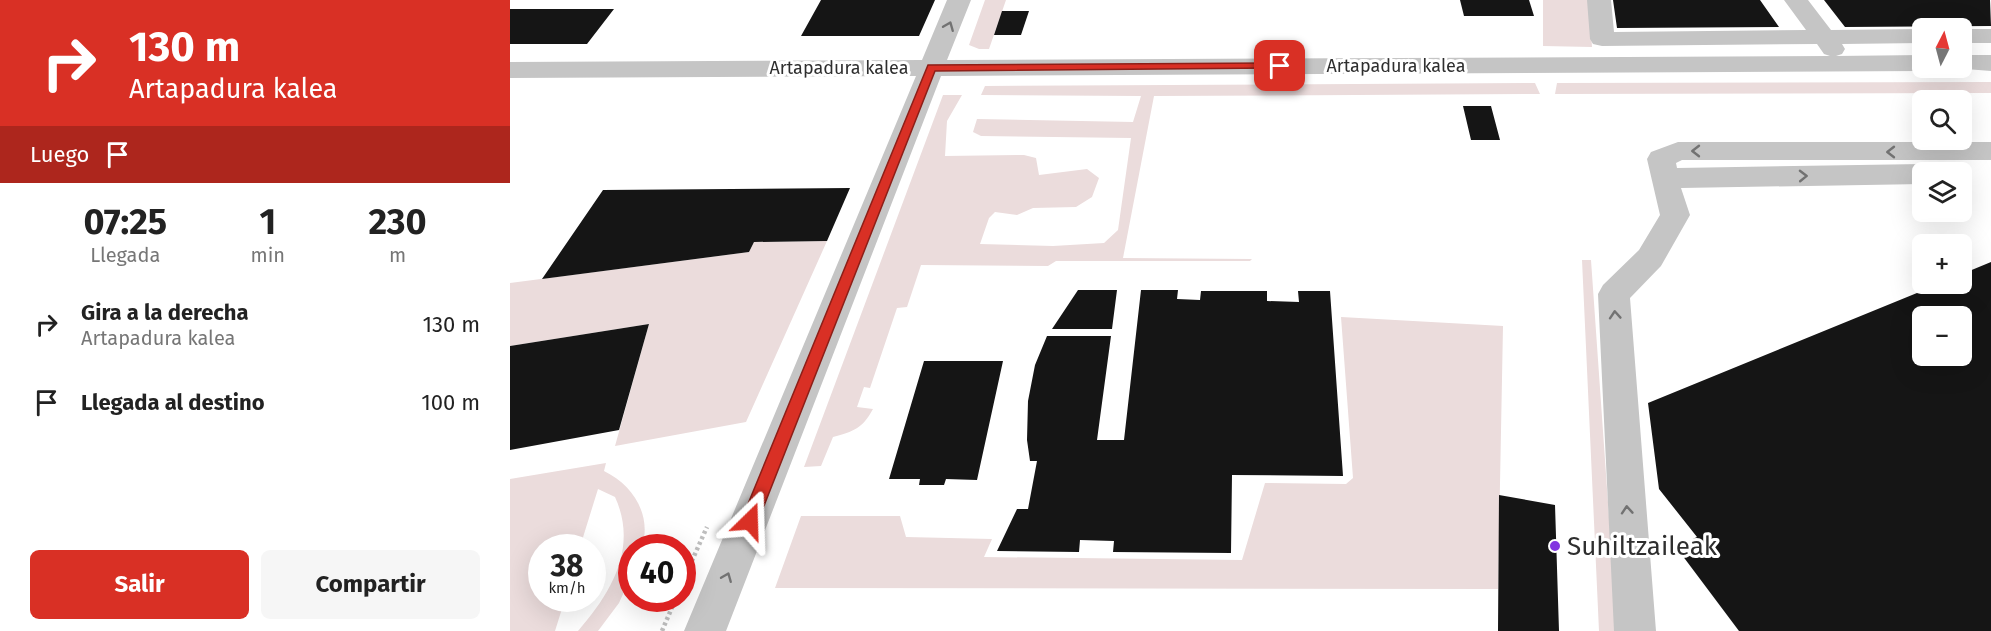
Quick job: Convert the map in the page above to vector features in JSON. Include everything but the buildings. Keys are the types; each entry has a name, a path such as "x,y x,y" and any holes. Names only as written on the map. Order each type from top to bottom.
{"street":[{"path":"705,631 959,0"},
{"path":"1599,0 1602,39 1912,36"},
{"path":"1796,0 1843,63"},
{"path":"1972,36 1991,36"},
{"name":"Artapadura kalea","path":"510,70 1912,63"},
{"path":"1972,63 1991,63"},
{"path":"1635,631 1614,294 1650,258 1674,214 1661,159 1677,152 1991,151"},
{"path":"1972,174 1991,173"},
{"path":"1664,178 1912,174"}],"path":[{"path":"662,631 670,612"}],"shaded area":[{"path":"985,0 1006,0 989,49 979,49 969,45"},
{"path":"1543,0 1589,0 1592,47 1543,46"},
{"path":"1991,82 1991,93 1972,93 1972,90 1912,90 1912,93 1555,94 1557,83"},
{"path":"1535,83 1540,94 1154,96 1123,258 1252,259 1250,261 1056,261 1048,266 921,265 907,307 897,308 870,388 864,387 857,407 873,409 857,428 833,437 821,466 804,467 943,95 962,95 947,121 945,156 1024,155 1036,158 1039,175 1087,169 1099,178 1092,197 1076,207 1033,208 1017,215 995,212 989,218 980,244 1053,246 1104,243 1118,230 1131,138 981,136 973,132 977,119 1133,122 1141,96 981,95 985,86"},
{"path":"827,241 746,422 615,446 649,324 510,346 510,283 749,252 754,242"},
{"path":"1582,260 1591,260 1617,631 1599,631"},
{"path":"1341,317 1503,326 1498,589 775,588 801,516 900,516 906,537 992,539 984,557 1242,560 1265,483 1346,484 1353,478"},
{"path":"606,463 604,471 624,484 638,502 642,513 644,534 624,534 615,497 598,489 584,534 528,534 528,612 561,612 555,631 510,631 510,479"},
{"path":"618,568 618,604 598,631 578,631 593,612 606,612 606,593"}],"place":[{"name":"Suhiltzaileak","path":"1555,546"}],"route":[{"path":"750,521 931,68 1280,66"}]}
